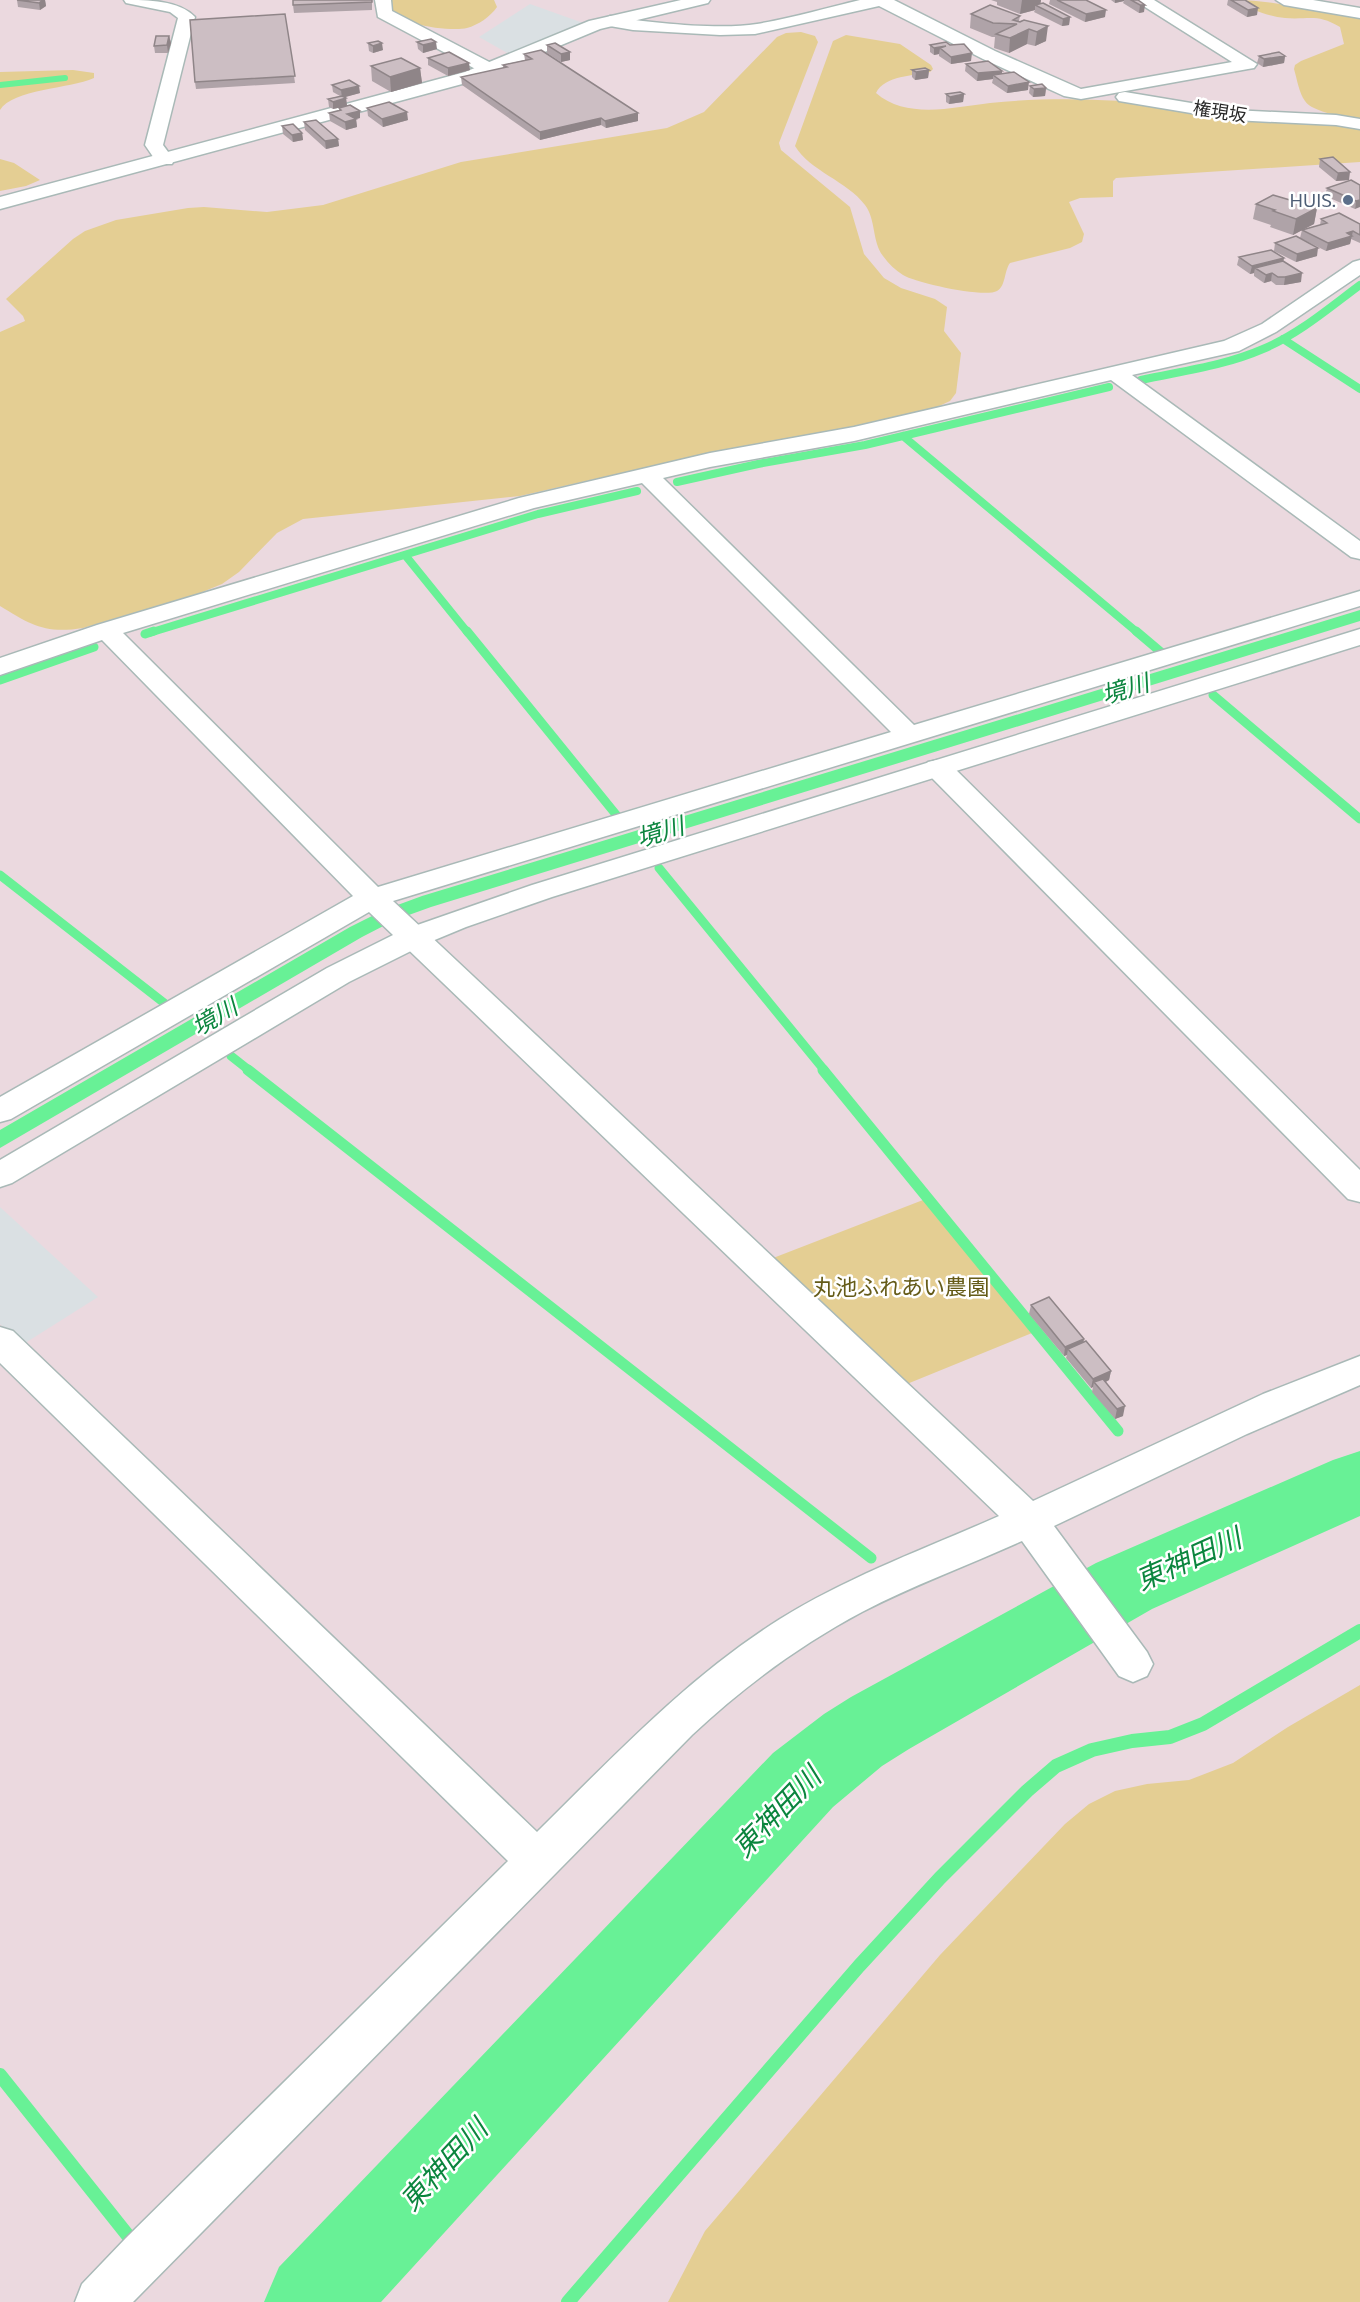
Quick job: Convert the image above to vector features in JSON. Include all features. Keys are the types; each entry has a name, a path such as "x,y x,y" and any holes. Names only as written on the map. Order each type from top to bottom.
{"street":[{"path":"132,0 175,8 187,17 154,145 165,160"},
{"path":"383,0 384,13 489,69"},
{"path":"0,203 165,160 489,69 574,32 610,21 702,0"},
{"path":"610,21 633,25 720,30 756,29 881,0"},
{"name":"権現坂","path":"881,0 1059,89 1081,94 1158,101 1233,115 1336,120 1360,124"},
{"path":"1081,94 1248,64 1142,0"},
{"path":"1284,0 1360,13"},
{"path":"0,666 106,630 527,503 730,456 854,434 1215,351 1245,341 1269,328 1360,266"},
{"path":"1115,373 1360,552"},
{"path":"647,475 909,735"},
{"path":"0,1111 392,916 909,735 1360,598"},
{"path":"106,630 392,916 1036,1531 1133,1665"},
{"path":"0,1175 338,975 392,916 499,904 1360,637"},
{"path":"938,768 1360,1190"},
{"path":"0,1341 537,1861"},
{"path":"100,2302 143,2255 699,1701 761,1653 802,1627 874,1588 1036,1531 1295,1395 1360,1370"}],"shaded area":[{"path":"530,4 586,24 511,55 479,37"},
{"path":"0,1207 98,1297 22,1345 0,1324"}],"green space":[{"path":"391,0 494,0 497,7 475,25 467,28 447,29 420,25 397,15 391,8"},
{"path":"1235,0 1266,2 1360,18 1360,120 1331,114 1309,105 1301,94 1294,69 1295,65 1301,61 1344,44 1340,27 1319,19 1271,16"},
{"path":"801,32 815,36 818,42 779,143 781,150 850,207 864,254 884,278 901,288 935,299 947,307 944,331 961,353 956,393 950,401 937,407 848,428 705,454 520,496 303,519 277,533 239,572 222,584 200,593 83,628 48,629 30,623 0,606 0,332 25,321 6,299 73,239 85,231 116,220 188,208 204,207 267,212 323,205 461,162 667,128 704,112 777,37 786,33"},
{"path":"846,35 900,44 931,65 933,69 930,72 893,80 880,87 876,93 902,107 931,110 990,103 1077,99 1163,104 1335,124 1360,128 1360,162 1116,178 1113,181 1113,197 1080,198 1069,202 1084,234 1082,242 1070,248 1010,263 1002,286 997,291 979,293 935,285 910,278 892,267 877,244 871,217 865,205 849,189 810,162 795,146 833,41"},
{"path":"73,70 94,73 94,78 17,98 0,110 0,72"},
{"path":"0,159 14,163 40,180 26,186 0,191"},
{"name":"丸池ふれあい農園","path":"923,1200 1032,1333 902,1386 768,1260"},
{"path":"1360,1685 1360,2302 668,2302 705,2231 940,1955 1065,1824 1089,1804 1115,1791 1147,1784 1189,1780 1233,1763 1288,1727"}],"water":[{"name":"境川","path":"1360,610 1360,621 395,920 0,1148 0,1130 350,927 384,910 422,896"}],"building":[{"path":"17,0 43,0 39,3"},
{"path":"293,0 372,0 372,2 293,5"},
{"path":"1057,0 1086,0 1106,10 1086,14"},
{"path":"1131,0 1138,0 1145,5 1140,5"},
{"path":"1231,0 1245,0 1258,8 1248,10"},
{"path":"1043,3 1070,17 1063,19 1035,5"},
{"path":"990,5 1020,16 1013,20 1020,22 1024,20 1048,26 1037,32 1029,29 1010,38 996,34 1017,24 993,23 971,14"},
{"path":"285,14 295,76 195,82 190,20"},
{"path":"156,36 169,36 167,45 154,46"},
{"path":"431,39 436,42 423,45 417,42"},
{"path":"378,41 382,43 373,46 368,43"},
{"path":"946,42 950,45 964,44 972,53 951,57 940,48 946,46 934,48 930,45"},
{"path":"555,43 570,52 561,54 547,45"},
{"path":"541,50 638,113 605,121 601,118 540,132 461,77 532,59 524,54"},
{"path":"449,52 469,63 448,68 428,58"},
{"path":"1279,52 1285,56 1264,59 1259,56"},
{"path":"401,58 420,68 390,77 371,66"},
{"path":"988,61 1002,71 978,73 966,64"},
{"path":"925,68 929,70 916,72 912,70"},
{"path":"1014,72 1029,82 1008,86 993,75"},
{"path":"349,80 359,86 341,90 332,85"},
{"path":"1042,84 1046,88 1034,89 1030,86"},
{"path":"960,92 964,94 950,97 946,94"},
{"path":"342,96 346,98 333,102 328,99"},
{"path":"389,102 407,112 382,119 367,108"},
{"path":"350,105 360,111 347,114 356,119 345,122 329,113 341,110 339,108"},
{"path":"316,120 338,139 325,141 304,122"},
{"path":"293,124 302,133 292,135 282,126"},
{"path":"1333,157 1350,172 1338,173 1320,159"},
{"path":"1351,180 1360,185 1360,200 1356,201 1327,188"},
{"path":"1273,195 1317,208 1296,219 1256,204"},
{"path":"1339,213 1360,224 1360,235 1353,231 1347,233 1352,236 1328,243 1302,230 1327,223 1321,219"},
{"path":"1296,236 1318,248 1297,254 1275,243"},
{"path":"1271,250 1284,258 1252,266 1239,257"},
{"path":"1283,261 1302,273 1278,277 1272,273 1266,275 1255,268"},
{"path":"1049,1297 1084,1339 1065,1347 1031,1305"},
{"path":"1086,1341 1111,1371 1093,1379 1068,1349"},
{"path":"1103,1379 1125,1406 1117,1409 1094,1382"}],"waterway":[{"path":"0,85 65,78"},
{"path":"1141,380 1218,364 1263,349 1301,328 1360,285"},
{"path":"1283,339 1360,389"},
{"path":"677,482 758,464 865,445 1109,387"},
{"path":"903,436 1138,633"},
{"path":"149,633 538,514 637,491"},
{"path":"405,555 468,633"},
{"path":"145,634 154,631"},
{"path":"467,631 618,817"},
{"path":"1136,631 1162,653"},
{"path":"0,680 94,647"},
{"path":"1213,695 1360,819"},
{"path":"659,868 825,1071"},
{"path":"0,875 168,1006"},
{"path":"231,1056 250,1071"},
{"path":"248,1070 871,1558"},
{"path":"823,1070 1118,1431"},
{"name":"東神田川","path":"314,2302 803,1780 853,1740 1124,1586 1360,1482"},
{"path":"568,2302 859,1966 940,1878 1027,1791 1056,1766 1092,1750 1132,1741 1170,1737 1203,1724 1360,1631"},
{"path":"0,2075 133,2242"}],"place":[{"name":"HUIS.","path":"1348,200"}]}
